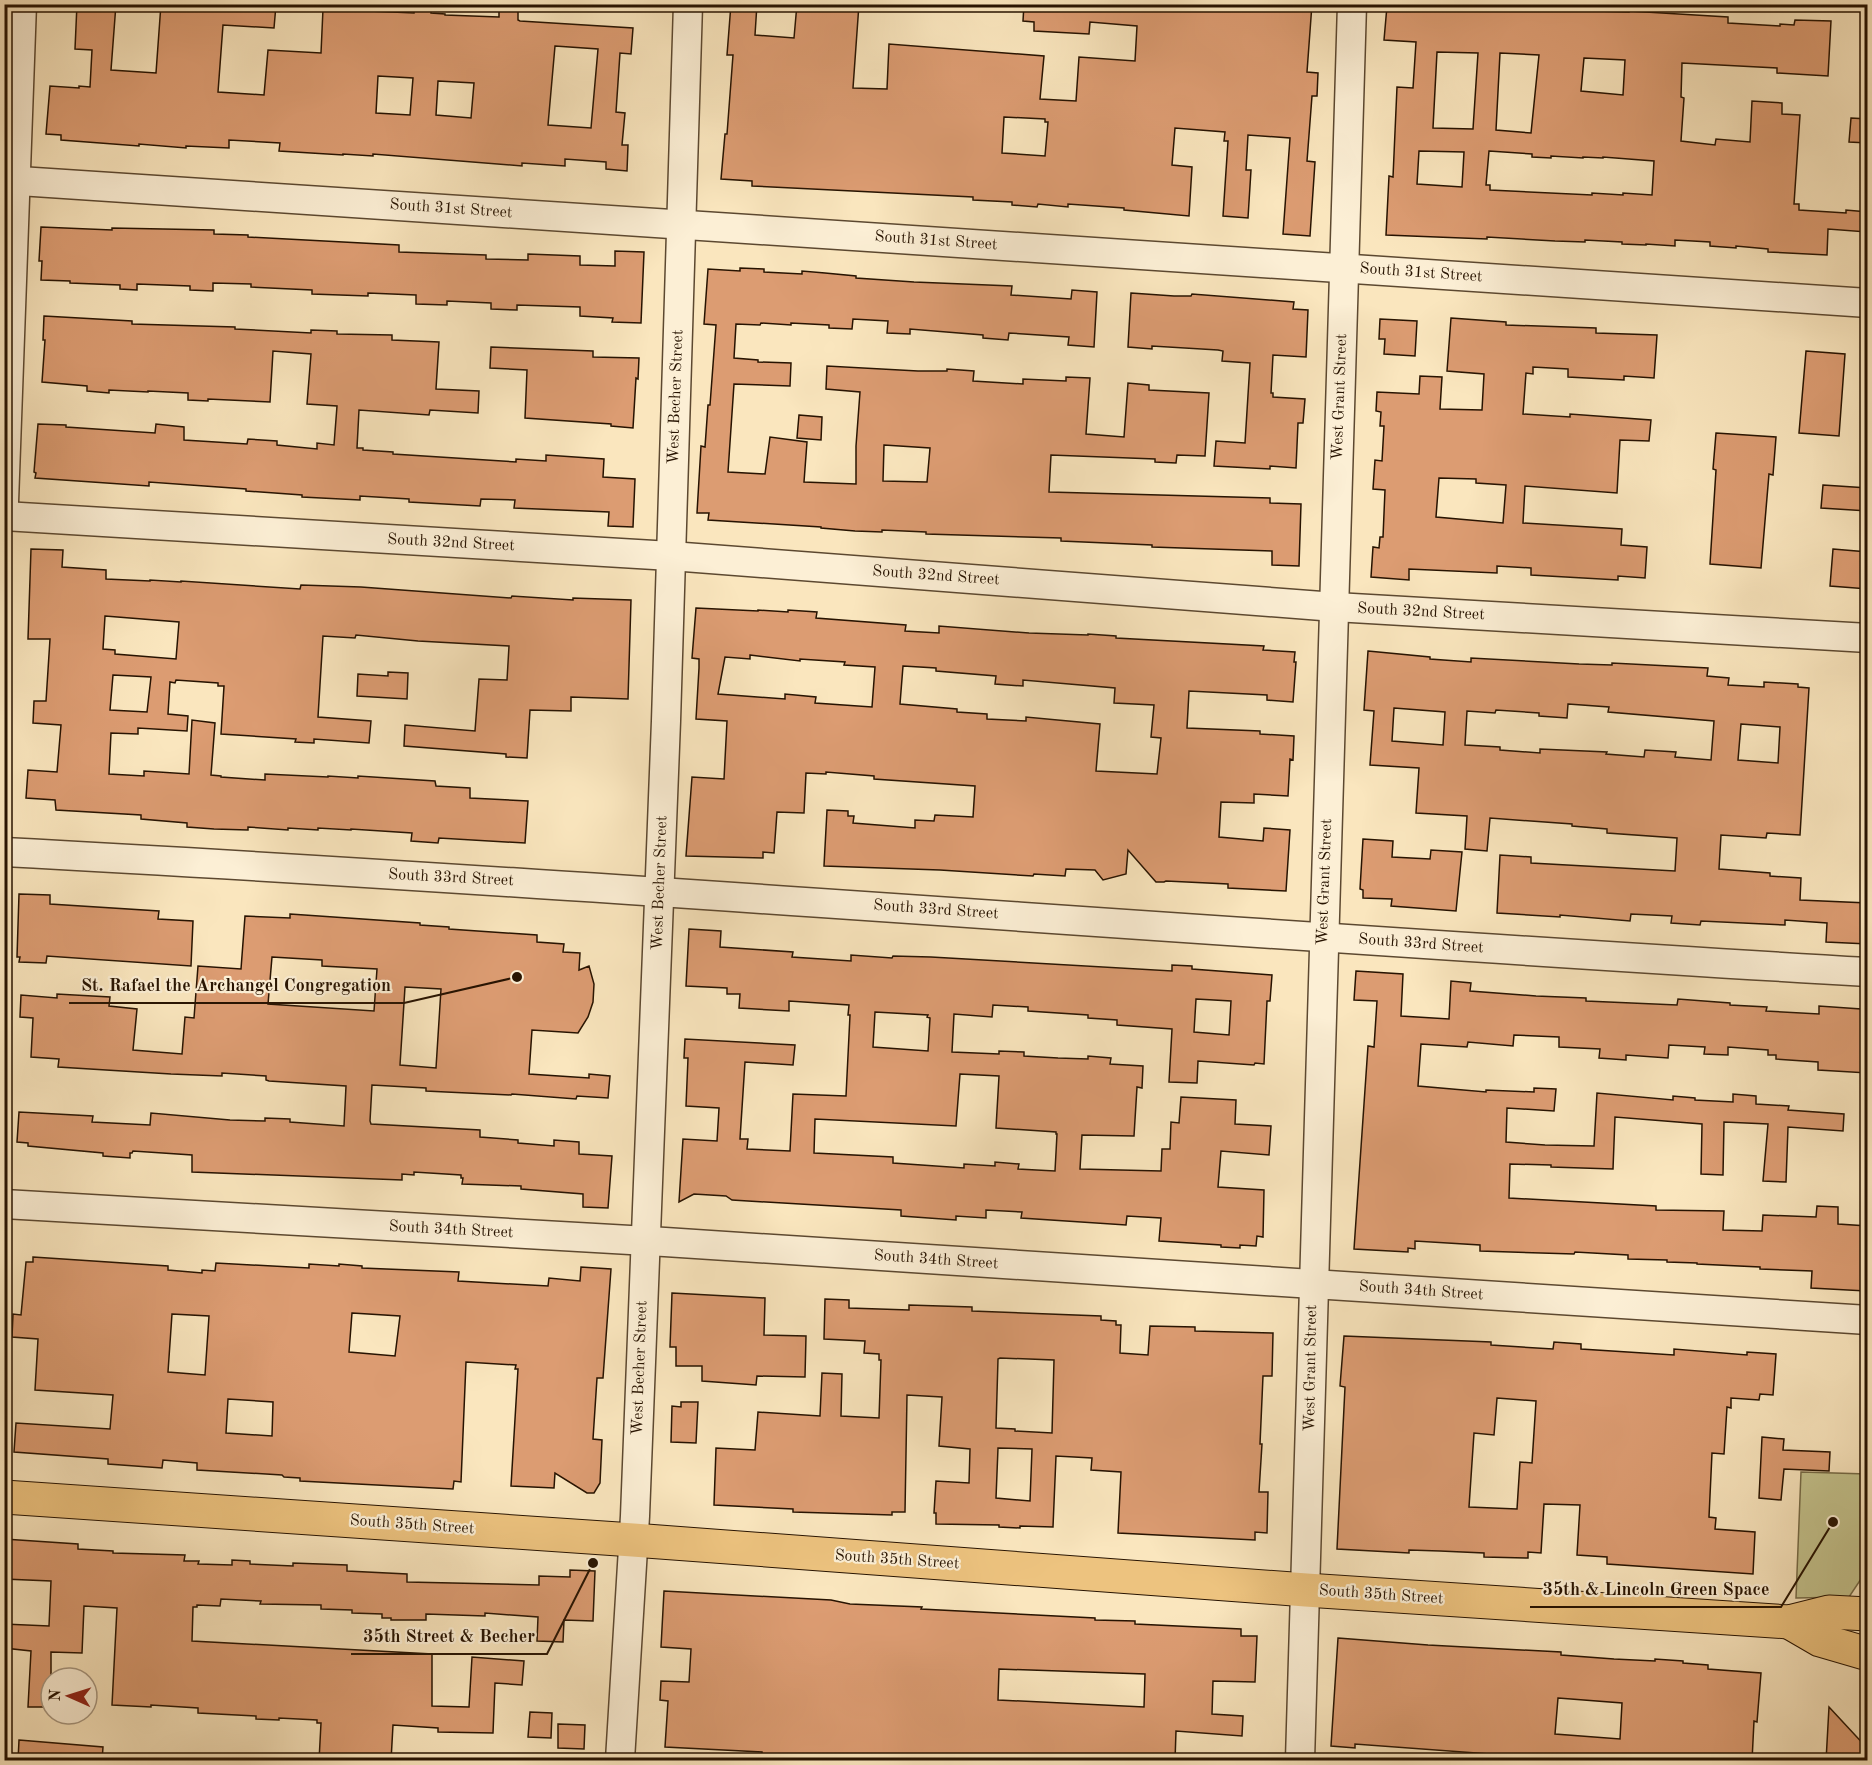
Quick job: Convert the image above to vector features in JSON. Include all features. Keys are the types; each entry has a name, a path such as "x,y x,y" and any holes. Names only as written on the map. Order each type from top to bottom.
{"main road":[{"name":"South 35th Street","path":"4,1497 633,1540 1306,1590 1789,1622 1862,1607"},
{"name":"South 35th Street","path":"1789,1622 1820,1640 1868,1654"}],"street":[{"path":"4,502 10,181 22,4"},
{"name":"West Becher Street","path":"620,1761 633,1540 659,892 688,4"},
{"name":"West Grant Street","path":"1300,1761 1352,4"},
{"name":"South 31st Street","path":"10,181 1868,303"},
{"name":"South 32nd Street","path":"4,516 671,556 1335,607 1868,638"},
{"name":"South 33rd Street","path":"4,852 659,892 1323,938 1868,972"},
{"name":"South 34th Street","path":"4,1204 1313,1283 1868,1320"}],"shaded area":[{"path":"1801,1472 1867,1474 1867,1570 1849,1597 1796,1598"}],"building":[{"path":"77,4 116,4 111,70 156,73 161,4 276,5 274,28 223,25 218,92 264,95 268,50 321,53 323,9 414,13 414,10 445,15 499,17 499,9 518,10 520,21 633,28 631,54 620,53 616,112 625,113 622,145 628,145 627,171 606,169 606,162 565,159 565,166 522,163 522,166 373,154 373,156 279,151 280,143 229,140 229,148 186,146 186,148 61,140 61,135 46,134 50,86 90,87 92,50 75,49","holes":["555,46 598,49 591,128 548,125","378,76 413,78 410,115 376,113","438,81 474,83 471,118 436,115"]},
{"path":"731,4 757,4 755,35 794,38 797,4 859,4 853,88 887,89 889,44 1044,56 1040,99 1076,101 1079,57 1135,61 1137,26 1090,22 1089,34 1034,31 1034,22 1023,21 1024,4 1312,4 1307,72 1318,73 1317,96 1312,96 1307,161 1315,162 1310,236 1283,234 1290,138 1248,135 1246,170 1251,170 1248,218 1223,216 1228,141 1224,141 1225,132 1175,128 1172,165 1192,167 1189,216 1068,204 1068,207 1038,204 1037,207 1012,205 1012,202 973,200 973,197 752,186 752,181 721,179 733,55 727,55","holes":["1004,117 1045,119 1045,122 1048,122 1045,156 1002,153"]},
{"path":"1389,4 1448,8 1448,4 1479,6 1479,4 1517,4 1561,10 1629,11 1728,17 1728,23 1780,26 1780,24 1794,25 1795,20 1831,21 1828,76 1777,73 1777,68 1682,63 1681,97 1684,98 1681,141 1715,145 1716,139 1750,142 1752,101 1782,103 1782,114 1800,115 1794,204 1799,204 1799,210 1868,212 1867,232 1828,229 1827,255 1768,252 1768,249 1710,246 1710,242 1675,240 1675,246 1585,240 1585,242 1386,235 1389,176 1393,177 1397,87 1413,88 1416,42 1384,40","holes":["1437,52 1478,53 1473,129 1433,128","1500,53 1539,55 1531,133 1496,130","1584,58 1625,60 1623,95 1581,91","1419,151 1464,152 1462,187 1417,184","1489,151 1532,154 1532,157 1603,157 1654,161 1652,195 1623,193 1623,195 1592,193 1592,195 1490,190 1490,185 1486,185"]},
{"path":"1851,118 1868,119 1868,143 1849,142"},
{"path":"41,227 214,230 214,234 248,235 248,237 399,245 399,252 486,255 486,259 528,260 528,254 580,256 580,265 615,266 615,251 644,252 641,323 612,322 613,318 580,316 580,307 517,305 517,310 491,309 491,303 447,301 447,305 416,304 416,295 312,294 312,290 213,283 213,291 190,290 190,286 137,284 137,290 120,289 120,285 41,280 42,261 39,261"},
{"path":"740,268 764,269 764,272 802,274 802,271 856,276 856,278 1012,286 1011,295 1071,299 1072,290 1097,292 1094,347 1068,345 1069,337 1009,333 1008,340 983,338 983,335 910,329 910,334 887,333 888,321 853,319 852,329 791,323 791,325 736,324 734,358 758,360 758,362 791,363 790,386 734,384 728,472 765,474 770,437 807,442 804,482 856,484 860,392 826,389 827,366 918,371 947,371 947,369 974,371 973,381 1023,384 1023,379 1066,381 1066,377 1090,378 1086,434 1124,437 1128,383 1149,385 1149,390 1209,393 1205,456 1177,455 1176,463 1155,462 1155,459 1051,455 1049,492 1270,498 1270,503 1301,504 1299,566 1272,565 1272,551 1152,547 1152,545 1061,541 1061,538 926,534 926,532 882,530 882,532 855,531 708,520 709,513 697,513 701,446 705,447 716,325 704,324 708,269 740,271","holes":["884,445 930,448 927,482 883,481"]},
{"path":"1131,293 1174,296 1191,296 1192,294 1294,302 1293,309 1308,310 1306,357 1273,355 1271,393 1273,397 1305,399 1303,423 1298,423 1296,468 1214,466 1216,441 1245,443 1250,363 1222,361 1223,351 1218,350 1128,347"},
{"path":"44,316 132,321 132,324 235,327 235,329 311,333 311,330 337,331 337,334 392,335 392,340 439,342 436,389 479,391 478,413 430,410 429,415 359,410 357,448 393,452 393,454 516,462 516,459 546,461 546,455 604,459 603,477 635,479 633,527 608,526 609,512 514,508 515,500 481,499 480,506 409,502 409,499 360,496 360,500 302,497 302,495 246,491 246,489 149,482 149,486 35,478 38,424 155,433 156,424 184,427 184,440 247,444 248,439 277,441 277,445 317,449 317,443 334,445 337,406 307,404 311,354 273,351 270,402 188,400 188,393 109,390 109,393 87,391 87,386 42,382"},
{"path":"1451,318 1506,322 1506,325 1596,328 1596,333 1657,335 1654,378 1624,376 1624,380 1568,377 1568,369 1533,367 1533,374 1526,373 1523,414 1570,417 1570,414 1651,420 1649,441 1620,440 1617,493 1525,486 1523,523 1622,529 1621,545 1647,547 1645,578 1618,576 1618,580 1531,575 1531,568 1497,566 1497,573 1409,569 1409,580 1371,577 1373,547 1379,548 1380,537 1383,537 1385,490 1373,489 1375,460 1382,461 1384,426 1380,426 1381,412 1376,411 1377,392 1419,394 1420,376 1442,377 1440,409 1482,410 1484,374 1447,371","holes":["1439,478 1476,479 1476,483 1506,485 1503,523 1436,517"]},
{"path":"1380,319 1417,321 1415,356 1384,354 1385,339 1379,339"},
{"path":"491,347 593,351 593,357 639,358 633,428 611,426 611,424 525,418 527,370 490,368"},
{"path":"1806,351 1845,354 1839,436 1799,433"},
{"path":"799,415 822,417 821,440 797,438"},
{"path":"1716,433 1776,437 1773,475 1769,474 1761,568 1710,564"},
{"path":"1823,485 1868,488 1868,511 1821,508"},
{"path":"31,549 63,550 62,567 106,570 106,579 181,581 300,589 301,585 361,587 511,598 512,596 573,600 573,598 631,600 628,699 571,697 571,711 530,710 527,758 506,757 506,754 404,746 405,725 475,731 479,679 507,680 509,646 356,635 355,638 323,636 318,717 371,721 369,743 314,739 314,743 295,742 296,739 221,734 224,686 218,686 218,683 176,680 175,683 170,682 168,714 188,716 187,731 138,728 138,734 111,733 109,774 144,776 144,771 189,774 192,720 215,723 211,775 265,780 265,774 358,778 358,776 435,781 436,786 470,788 470,798 528,801 525,843 439,838 438,843 411,841 412,833 351,829 288,828 288,830 248,827 248,830 187,827 187,823 141,819 141,815 56,810 55,800 26,798 28,770 57,772 61,725 33,723 34,701 46,701 50,639 28,639","holes":["105,616 179,622 176,659 115,654 115,650 103,649","113,675 151,677 147,712 110,710"]},
{"path":"1833,549 1868,552 1868,589 1830,586"},
{"path":"696,608 817,612 816,618 906,625 905,631 939,633 939,626 1029,633 1088,634 1116,636 1116,638 1264,646 1263,650 1295,652 1293,702 1267,700 1267,695 1189,691 1187,728 1260,731 1260,734 1294,736 1288,796 1254,794 1254,803 1221,802 1219,837 1263,841 1264,828 1290,830 1286,891 1228,888 1228,884 1156,882 1128,850 1126,874 1103,880 1095,870 1066,869 1065,876 1034,874 1033,876 824,866 827,810 848,811 848,816 854,816 853,823 915,828 915,820 934,821 935,815 973,817 975,786 874,779 874,776 826,772 826,774 806,773 804,813 777,812 774,853 763,852 763,858 686,856 692,777 724,779 727,721 696,719 699,659 692,658","holes":["750,655 800,661 800,659 845,662 844,665 875,667 872,707 815,703 816,697 785,694 785,699 718,694 725,657 750,659","903,666 996,676 995,684 1023,686 1023,680 1115,688 1114,703 1154,705 1151,737 1161,738 1157,774 1096,771 1100,724 1026,717 1026,721 987,719 987,714 900,704"]},
{"path":"1368,651 1471,662 1471,658 1708,668 1707,676 1729,678 1728,685 1764,687 1764,682 1798,684 1798,687 1809,688 1800,835 1767,833 1766,838 1721,835 1719,869 1801,878 1800,900 1868,903 1868,944 1826,942 1827,923 1785,920 1785,925 1701,921 1700,925 1671,923 1672,916 1631,914 1630,921 1497,913 1500,855 1531,857 1531,863 1675,871 1677,838 1607,833 1607,829 1572,826 1572,824 1490,818 1487,851 1465,849 1467,816 1416,813 1419,768 1370,765 1374,711 1364,710","holes":["1568,704 1609,707 1608,712 1714,721 1711,760 1675,757 1676,752 1645,750 1644,757 1606,754 1607,752 1540,749 1540,753 1465,745 1467,711 1495,713 1496,710 1539,713 1539,716 1567,718","1394,708 1445,712 1443,745 1392,741","1741,724 1780,727 1778,763 1738,760"]},
{"path":"388,672 408,673 407,699 357,696 358,674 388,676"},
{"path":"1363,839 1393,841 1392,857 1430,859 1431,850 1462,852 1456,911 1391,906 1392,899 1363,898 1363,890 1360,889"},
{"path":"19,894 50,895 50,904 159,911 158,919 193,921 191,966 47,956 46,963 19,962 20,957 17,957"},
{"path":"290,914 420,923 420,925 449,927 449,929 537,935 537,942 564,944 563,952 580,953 579,970 589,966 594,984 593,1002 588,1017 578,1033 532,1030 529,1074 589,1078 589,1074 610,1076 608,1098 577,1096 576,1099 426,1091 426,1088 372,1085 370,1121 371,1124 480,1130 480,1137 518,1140 518,1143 554,1146 554,1140 579,1142 579,1154 612,1156 608,1208 583,1207 583,1194 521,1189 521,1186 462,1184 461,1175 414,1172 414,1175 402,1174 402,1180 192,1172 192,1155 133,1151 130,1153 130,1158 103,1156 103,1153 28,1146 28,1143 17,1142 19,1112 93,1116 92,1122 150,1125 151,1113 230,1120 290,1119 290,1122 344,1126 346,1086 269,1081 266,1080 266,1076 222,1073 222,1076 58,1067 59,1059 31,1057 33,1018 20,1017 21,995 57,998 57,994 110,997 109,1006 137,1009 133,1050 182,1054 185,1017 194,1018 198,966 241,969 245,916 290,918","holes":["272,957 322,960 322,966 377,969 374,1011 268,1004","405,987 441,989 436,1068 400,1065"]},
{"path":"689,929 721,931 720,947 793,952 792,957 851,961 851,955 892,958 893,956 931,957 1172,971 1172,965 1192,966 1192,969 1272,975 1270,1001 1267,1001 1264,1064 1198,1061 1197,1083 1169,1082 1172,1029 1117,1025 1117,1020 1088,1018 1088,1015 1028,1011 1028,1007 993,1005 992,1017 954,1014 952,1052 999,1054 999,1051 1024,1052 1024,1056 1088,1059 1088,1056 1111,1058 1110,1064 1143,1066 1142,1088 1137,1087 1134,1136 1082,1135 1080,1169 1161,1171 1162,1149 1170,1149 1171,1122 1179,1123 1181,1097 1236,1100 1235,1124 1271,1126 1269,1155 1221,1151 1218,1187 1264,1190 1263,1237 1257,1236 1256,1246 1240,1245 1240,1248 1159,1241 1161,1218 1127,1216 1126,1225 1021,1218 1022,1212 986,1210 986,1218 956,1216 956,1220 901,1216 901,1210 732,1200 726,1196 694,1194 679,1202 683,1139 717,1141 719,1108 686,1106 688,1058 684,1058 685,1039 795,1045 793,1065 745,1062 740,1139 748,1139 747,1149 790,1151 793,1094 846,1096 850,1015 848,1015 849,1005 789,1001 789,1011 739,1008 740,994 727,994 727,988 686,986","holes":["1196,999 1231,1001 1229,1035 1194,1032","875,1012 928,1015 927,1017 930,1018 928,1051 873,1047","960,1074 999,1076 996,1128 1056,1132 1055,1171 1018,1169 1019,1164 995,1162 995,1166 964,1164 964,1168 893,1163 893,1157 814,1153 815,1119 956,1126"]},
{"path":"1356,971 1403,974 1401,1016 1449,1019 1451,981 1471,983 1470,991 1586,998 1586,1001 1677,1005 1678,999 1767,1007 1766,1011 1819,1014 1819,1006 1861,1009 1861,1015 1868,1015 1868,1073 1818,1070 1818,1062 1776,1059 1776,1055 1768,1055 1768,1050 1728,1047 1728,1055 1704,1054 1705,1047 1669,1045 1668,1058 1626,1055 1626,1060 1599,1058 1600,1049 1559,1047 1559,1037 1514,1035 1513,1046 1468,1042 1467,1047 1421,1044 1418,1086 1486,1092 1486,1090 1534,1092 1534,1088 1556,1089 1554,1111 1507,1108 1506,1142 1545,1145 1594,1146 1597,1093 1673,1100 1673,1096 1733,1102 1733,1094 1756,1096 1756,1104 1789,1106 1788,1110 1844,1114 1843,1131 1788,1127 1786,1182 1763,1181 1768,1124 1724,1122 1723,1175 1701,1174 1702,1124 1615,1117 1613,1169 1510,1164 1509,1198 1656,1206 1656,1210 1724,1211 1723,1230 1762,1231 1763,1215 1816,1217 1817,1206 1838,1207 1838,1224 1868,1226 1866,1291 1811,1288 1812,1271 1628,1259 1628,1255 1480,1251 1480,1245 1415,1241 1415,1249 1408,1248 1408,1252 1354,1249 1368,1046 1374,1047 1377,1001 1354,1000"},
{"path":"33,1257 168,1266 168,1270 202,1273 202,1270 215,1271 216,1263 309,1268 309,1264 339,1266 339,1264 362,1266 362,1268 459,1272 458,1281 548,1286 549,1278 580,1281 581,1267 611,1269 603,1378 597,1378 593,1439 602,1440 600,1483 594,1493 587,1493 555,1473 554,1488 511,1486 518,1369 515,1369 516,1365 466,1362 461,1482 454,1481 453,1489 300,1481 300,1478 282,1475 197,1470 197,1463 163,1460 162,1468 108,1464 108,1459 14,1452 16,1423 110,1429 113,1395 35,1390 38,1339 12,1337 13,1314 21,1315 26,1262 33,1262","holes":["352,1313 400,1316 395,1356 349,1352","172,1314 209,1316 205,1375 168,1372","228,1399 273,1402 272,1436 226,1433"]},
{"path":"672,1293 765,1298 764,1335 806,1336 805,1377 757,1376 756,1385 702,1381 702,1366 676,1366 676,1347 670,1347"},
{"path":"825,1299 849,1300 849,1308 909,1310 909,1305 972,1307 972,1311 1101,1316 1101,1320 1116,1321 1116,1325 1121,1325 1120,1353 1148,1355 1150,1326 1195,1327 1195,1331 1273,1333 1272,1376 1263,1376 1260,1444 1262,1444 1259,1492 1268,1492 1267,1533 1255,1532 1255,1540 1118,1533 1121,1472 1091,1470 1092,1458 1056,1456 1053,1527 1020,1526 1020,1528 999,1527 999,1525 936,1524 936,1513 934,1513 936,1481 969,1483 970,1449 939,1446 942,1397 907,1395 905,1512 892,1512 892,1515 793,1512 793,1509 714,1505 716,1448 755,1450 758,1412 820,1416 822,1373 842,1374 841,1416 879,1418 881,1360 879,1360 879,1354 864,1353 865,1341 824,1339","holes":["998,1359 1054,1360 1052,1433 996,1428","998,1448 1032,1449 1030,1501 996,1498"]},
{"path":"1344,1336 1491,1342 1491,1345 1553,1349 1554,1342 1581,1344 1581,1349 1674,1355 1674,1349 1747,1355 1747,1352 1776,1354 1773,1395 1760,1394 1759,1400 1731,1398 1731,1408 1727,1407 1724,1454 1712,1453 1709,1517 1716,1518 1715,1529 1755,1532 1753,1574 1607,1564 1607,1557 1577,1555 1580,1505 1544,1504 1541,1553 1528,1552 1528,1558 1484,1557 1484,1553 1409,1550 1409,1553 1337,1549 1345,1387 1340,1386","holes":["1497,1398 1536,1401 1532,1463 1520,1462 1517,1509 1469,1507 1474,1433 1494,1435"]},
{"path":"681,1402 698,1402 696,1443 671,1442 672,1406 681,1407"},
{"path":"1762,1437 1784,1439 1783,1450 1830,1452 1829,1471 1784,1469 1781,1500 1759,1498"},
{"path":"4,1539 78,1544 78,1549 113,1551 113,1553 185,1555 184,1561 199,1561 198,1564 232,1565 232,1560 250,1561 250,1564 293,1566 293,1563 347,1565 347,1571 407,1574 407,1582 539,1585 539,1576 570,1577 570,1570 595,1571 593,1621 564,1620 563,1642 537,1641 538,1617 485,1613 485,1616 426,1614 426,1620 391,1620 391,1618 382,1618 382,1614 321,1609 321,1605 260,1604 261,1601 221,1599 220,1606 197,1605 193,1607 192,1641 432,1654 432,1706 469,1707 472,1657 524,1661 522,1685 495,1683 493,1733 438,1732 438,1728 393,1725 391,1761 319,1761 321,1723 317,1723 317,1720 256,1719 256,1716 198,1713 198,1708 112,1705 117,1608 84,1606 82,1653 51,1652 51,1666 39,1666 39,1707 28,1707 31,1651 4,1648 4,1624 49,1626 51,1581 4,1579"},
{"path":"664,1591 831,1600 850,1604 1241,1629 1241,1636 1257,1636 1255,1682 1213,1681 1212,1714 1243,1716 1242,1736 1176,1731 1175,1761 871,1761 665,1747 668,1701 660,1700 661,1681 689,1682 691,1649 661,1647","holes":["999,1669 1145,1674 1144,1707 998,1700"]},
{"path":"1338,1638 1561,1652 1561,1655 1614,1659 1683,1661 1683,1663 1708,1665 1708,1669 1761,1673 1757,1722 1754,1721 1752,1761 1595,1761 1571,1759 1571,1757 1532,1758 1532,1756 1355,1744 1355,1748 1331,1746","holes":["1558,1698 1622,1703 1620,1739 1555,1734"]},
{"path":"1829,1707 1868,1749 1868,1761 1826,1761"},
{"path":"530,1712 552,1713 551,1738 528,1737"},
{"path":"558,1724 585,1725 584,1749 558,1748"},
{"path":"19,1740 103,1747 102,1761 18,1761"}],"place":[{"name":"St. Rafael the Archangel Congregation","path":"517,977"},
{"name":"35th & Lincoln Green Space","path":"1833,1522"},
{"name":"35th Street & Becher","path":"593,1563"}]}
